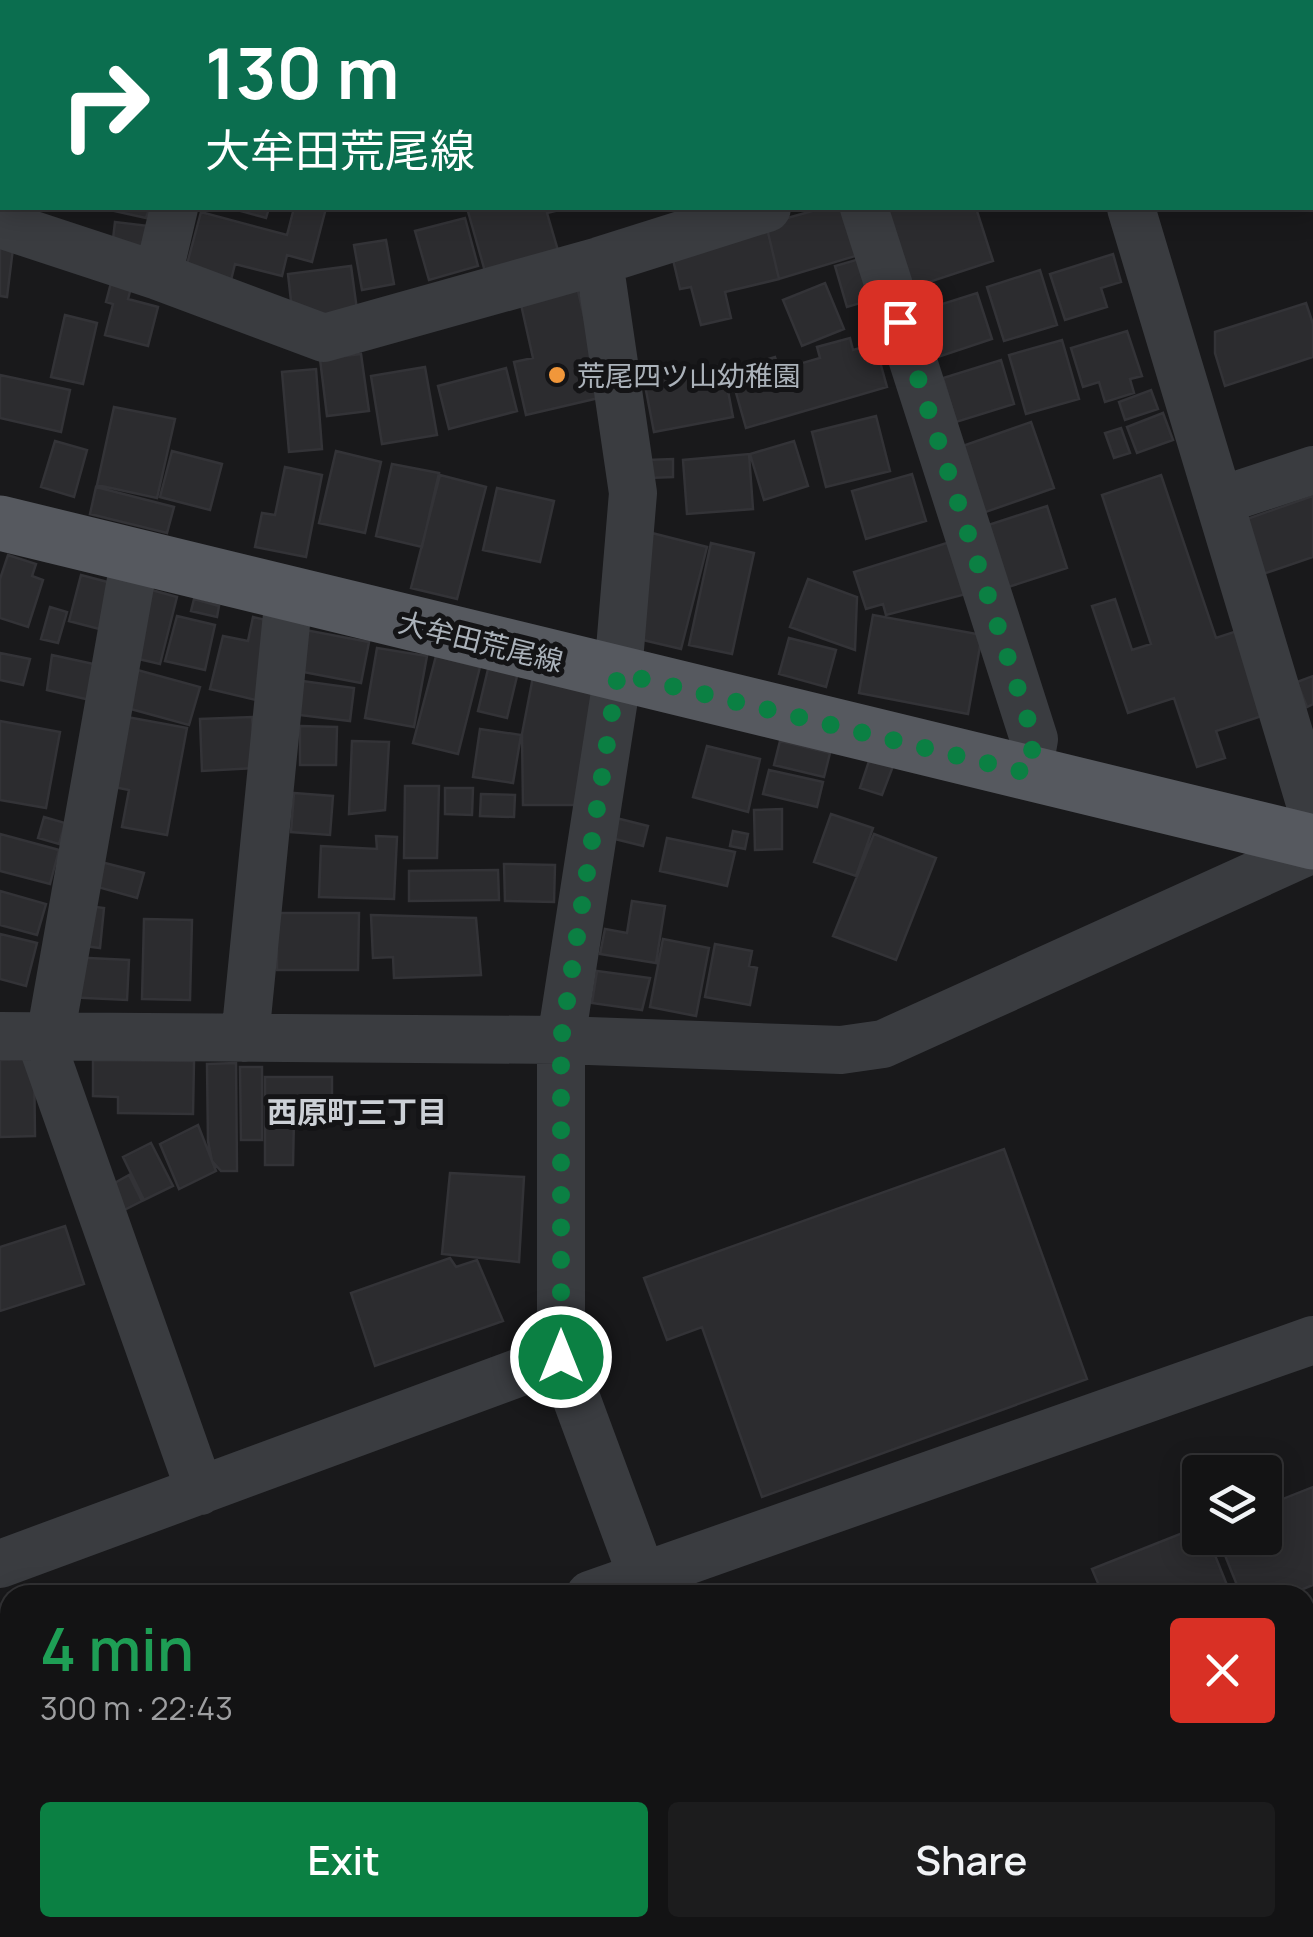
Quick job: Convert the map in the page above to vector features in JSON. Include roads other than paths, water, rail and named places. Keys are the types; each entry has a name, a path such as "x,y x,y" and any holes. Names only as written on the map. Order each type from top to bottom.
{"main road":[{"name":"大牟田荒尾線","path":"0,523 1313,845"}],"street":[{"path":"158,276 174,210"},
{"path":"0,224 158,276 324,338 599,261 761,210"},
{"path":"865,210 1034,739 1028,773"},
{"path":"1132,210 1313,813"},
{"path":"599,261 633,493 618,673 561,1040 561,1357 642,1576"},
{"path":"1220,502 1313,470"},
{"path":"136,557 30,1037 200,1491"},
{"path":"245,1038 289,594"},
{"path":"30,1037 561,1040 841,1050 883,1044 1313,845"},
{"path":"617,1585 1313,1340"},
{"path":"0,1564 561,1357"}],"place":[{"name":"荒尾四ツ山幼稚園","path":"557,375"}],"district":[{"name":"西原町三丁目","path":"357,1111"}]}
